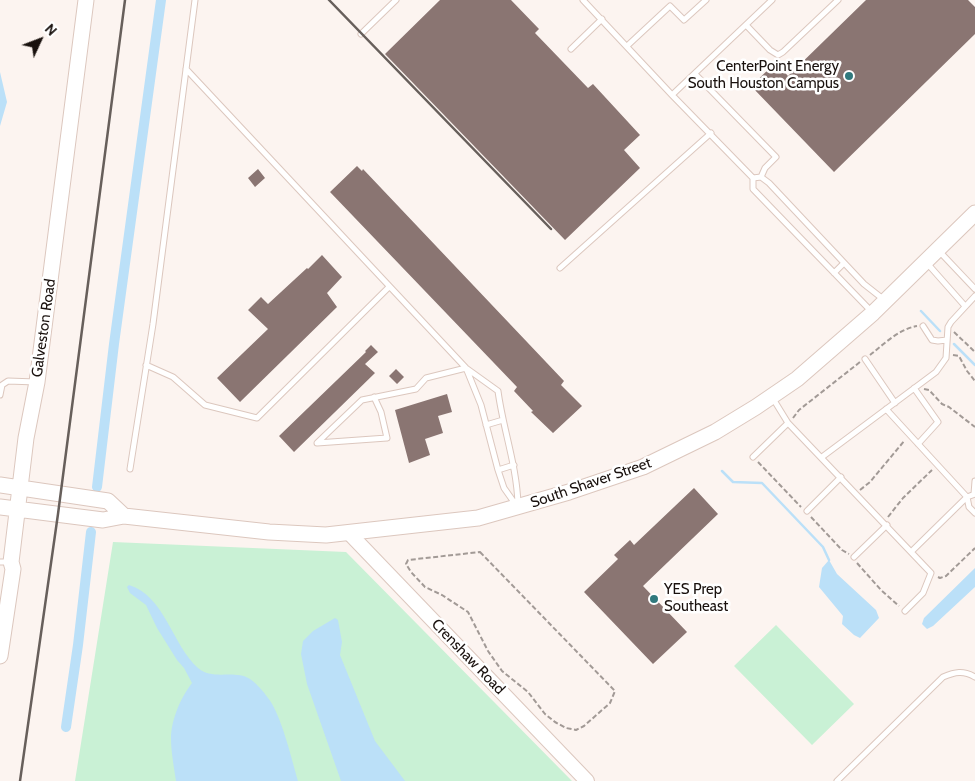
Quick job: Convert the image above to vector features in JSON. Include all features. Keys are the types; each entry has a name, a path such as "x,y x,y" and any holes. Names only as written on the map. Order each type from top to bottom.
{"main road":[{"name":"Galveston Road","path":"0,650 4,601 13,569 5,562 18,508 86,0"},
{"name":"South Shaver Street","path":"0,507 104,520 124,516 269,532 326,535 478,518 518,508 642,467 715,432 771,397 797,379 872,313 975,213"},
{"path":"0,485 108,501 124,516"},
{"name":"Crenshaw Road","path":"349,533 587,781"}],"lane":[{"path":"130,469 146,365 195,0"},
{"path":"361,34 396,0"},
{"path":"583,0 753,178 753,188 872,313"},
{"path":"627,46 670,6 684,20 706,0"},
{"path":"672,95 772,0"},
{"path":"746,25 770,50 778,55 838,0"},
{"path":"571,49 602,19"},
{"path":"186,69 466,368 498,391 502,420 518,485 518,508"},
{"path":"695,74 776,157 764,168 761,177"},
{"path":"560,268 711,133"},
{"path":"753,178 761,177 769,183 864,284 885,301"},
{"path":"938,250 975,289"},
{"path":"925,262 965,306"},
{"path":"834,273 844,263"},
{"path":"146,365 173,377 205,405 257,418 389,287"},
{"path":"822,457 936,372 946,358 948,327 975,296"},
{"path":"923,326 932,340 947,340"},
{"path":"865,359 895,403"},
{"path":"374,397 381,412 387,438 317,443 362,400 374,397 416,389 426,378 466,368"},
{"path":"466,368 481,405 504,488 518,508"},
{"path":"0,395 2,385 8,381 36,382"},
{"path":"914,388 938,422 918,444"},
{"path":"771,397 788,424 822,457 931,573 923,593 905,611"},
{"path":"886,409 967,497 969,507 975,513"},
{"path":"486,426 502,420"},
{"path":"753,457 788,424"},
{"path":"498,470 514,465"},
{"path":"807,511 841,477"},
{"path":"912,551 967,497 974,494 975,481"},
{"path":"854,557 885,523"},
{"path":"837,781 943,677 957,671 975,677"}],"path":[{"path":"788,424 799,410 898,334 911,327 923,326"},
{"path":"948,327 975,352"},
{"path":"946,354 959,356 975,381"},
{"path":"914,388 929,390 942,404 949,407 975,427"},
{"path":"856,493 870,482 910,435"},
{"path":"753,457 807,511 815,523 842,550 854,557 881,590 905,611"},
{"path":"885,523 895,506 938,465"},
{"path":"931,573 940,578 946,576 975,548"},
{"path":"480,552 615,691 610,703 584,726 576,730 566,728 545,714 528,692 502,671 488,651 468,612 442,594 425,587 406,564 408,560 480,552"}],"green space":[{"path":"113,542 346,552 572,781 75,781"},
{"path":"776,625 854,704 812,745 734,666"}],"water":[{"path":"0,72 7,102 0,126"},
{"path":"829,560 837,574 876,610 879,618 860,638 842,624 843,616 819,587 822,568"},
{"path":"975,568 975,587 933,626 927,629 922,624 924,618"},
{"path":"129,585 151,599 160,610 181,647 198,668 210,674 244,676 262,690 273,705 277,715 286,738 298,781 176,781 171,731 177,709 192,683 157,628 146,605 130,593 127,587"},
{"path":"335,618 338,620 342,642 340,655 375,741 405,781 341,781 307,684 301,654 303,641 313,631"}],"building":[{"path":"440,0 511,0 539,29 535,33 588,88 593,84 640,135 624,150 640,168 565,240 385,54"},
{"path":"866,0 968,0 975,7 975,34 834,172 751,86 770,68 773,72 779,66 788,76"},
{"path":"357,166 362,171 363,169 564,381 561,385 582,406 553,433 531,412 533,411 514,391 517,387 330,192"},
{"path":"258,169 265,178 255,187 248,178"},
{"path":"322,255 342,277 327,293 337,307 240,402 217,378 268,329 248,310 261,297 268,304"},
{"path":"371,345 378,352 365,364 375,373 294,452 279,436"},
{"path":"396,369 404,377 397,384 389,376"},
{"path":"447,394 452,412 438,416 443,433 425,439 430,455 409,463 395,410"},
{"path":"694,488 718,514 643,586 687,632 653,664 584,592 618,559 614,555 630,540 634,545"}],"waterway":[{"path":"97,487 114,344 161,0"},
{"path":"921,311 940,331"},
{"path":"954,344 975,365"},
{"path":"722,471 733,482 762,483 823,547 829,560"},
{"path":"66,727 91,532"}],"railway":[{"path":"20,781 58,514 125,0"},
{"path":"329,0 551,229"}],"place":[{"name":"CenterPoint Energy South Houston Campus","path":"849,76"},
{"name":"YES Prep Southeast","path":"654,599"}]}
